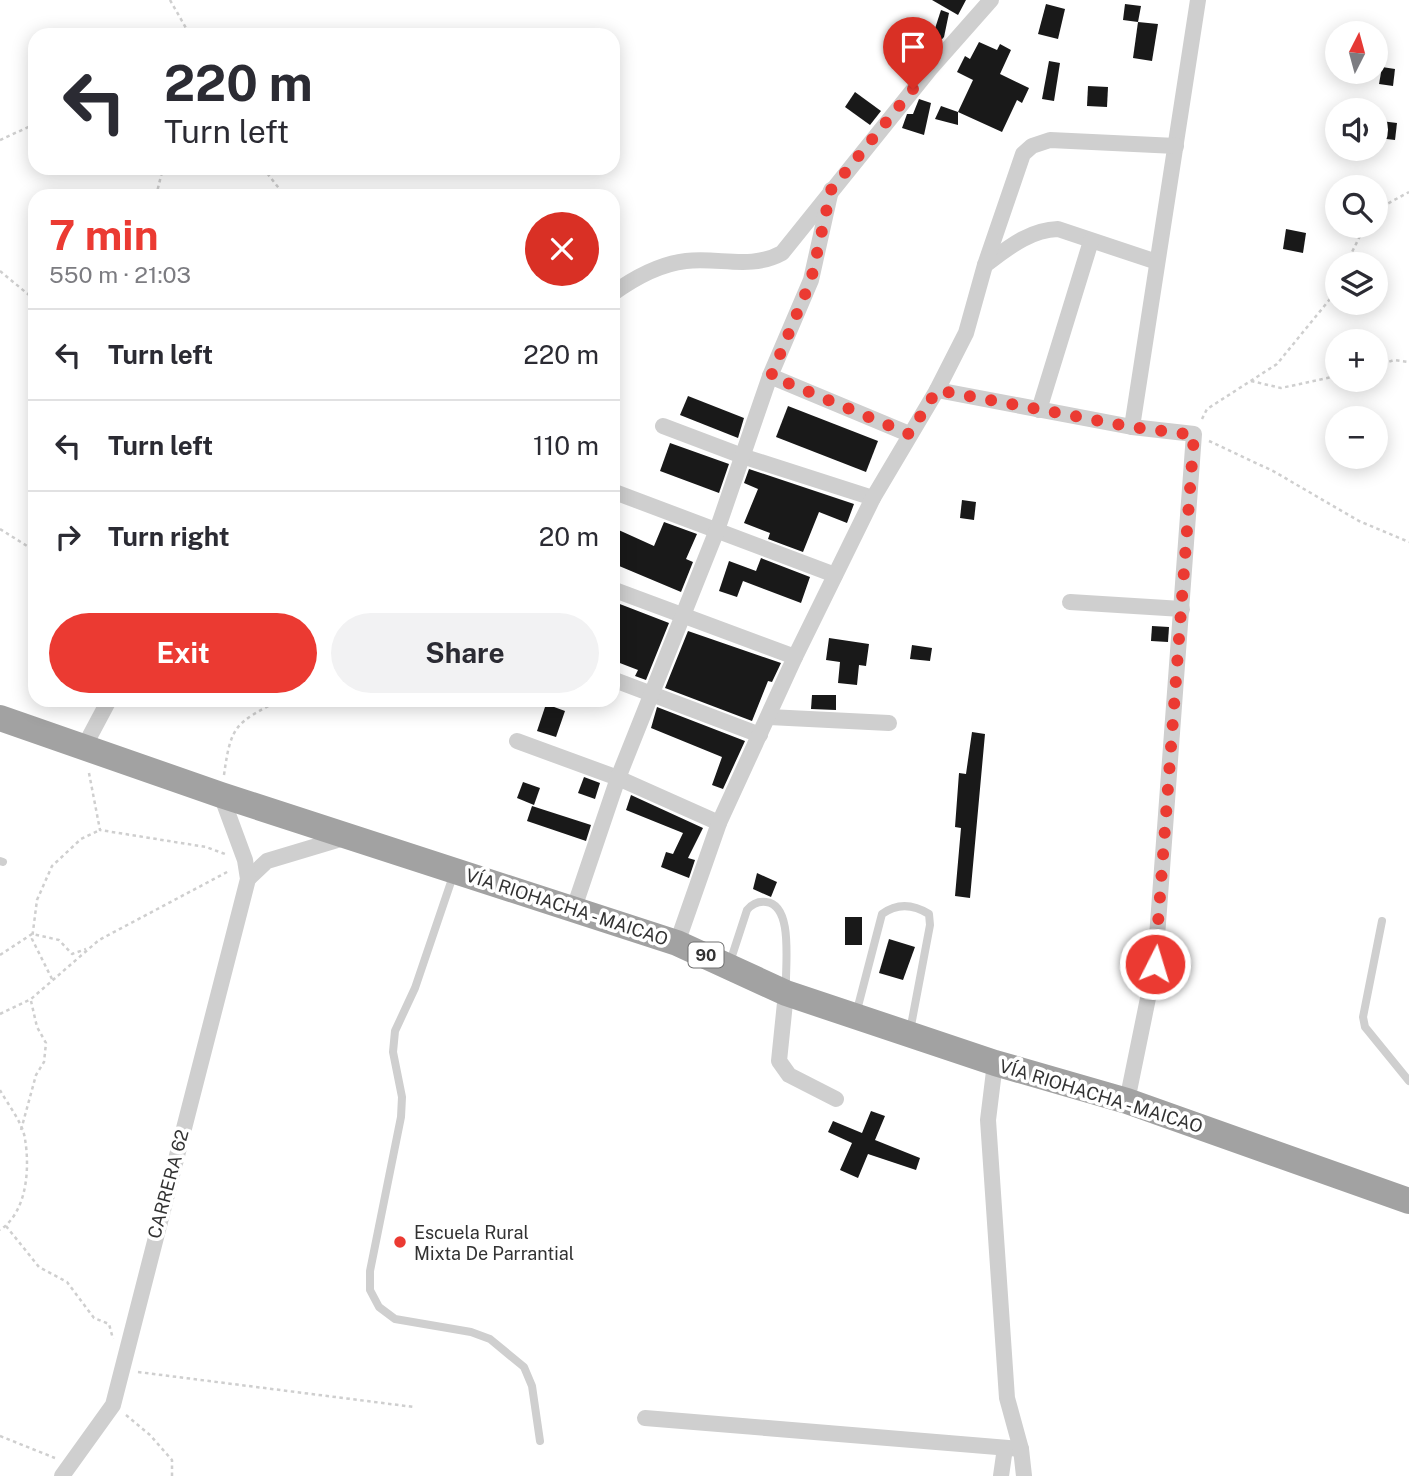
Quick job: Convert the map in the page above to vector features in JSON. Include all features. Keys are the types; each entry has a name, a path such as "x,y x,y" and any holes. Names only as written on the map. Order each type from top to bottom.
{"highway":[{"name":"VÍA RIOHACHA - MAICAO","path":"0,718 221,795 677,943 786,993 995,1063 1127,1101 1409,1200"}],"street":[{"path":"620,288 635,276 685,261 754,263 769,260 782,253 930,68 991,0"},
{"path":"1132,427 1198,0"},
{"path":"677,943 719,823 795,657 873,498 937,390 966,332 1018,164 1032,146 1050,140 1176,146"},
{"path":"574,908 618,778 717,530 745,457 771,376 811,280 831,190"},
{"path":"985,265 1009,247 1042,230 1058,229 1157,262"},
{"path":"1039,410 1091,241"},
{"path":"771,376 909,434"},
{"path":"937,390 1132,427 1194,435 1155,964 1127,1101"},
{"path":"663,426 745,457 873,498"},
{"path":"620,494 835,575"},
{"path":"620,592 795,657"},
{"path":"1070,602 1182,609"},
{"path":"620,682 761,735"},
{"path":"84,747 105,707"},
{"path":"769,717 889,723"},
{"path":"517,741 618,778 719,823"},
{"name":"CARRERA 62","path":"64,1473 113,1405 248,879 245,860 221,795"},
{"path":"248,879 267,861 352,836"},
{"path":"786,993 779,1062 789,1075 836,1099"},
{"path":"995,1063 988,1120 1007,1398 1013,1449 1024,1476"},
{"path":"645,1418 1013,1449"},
{"path":"1001,1476 1013,1449"}],"lane":[{"path":"455,870 415,988 395,1031 393,1052 402,1097 401,1117 370,1271 370,1290 379,1307 396,1318 471,1332 489,1339 524,1367 532,1385 540,1441"},
{"path":"729,965 747,910 752,904 763,901 774,904 782,911 785,923 786,993"},
{"path":"856,1016 882,914 893,906 918,906 929,914 930,925 910,1034"},
{"path":"1382,921 1363,1017 1365,1027 1409,1081"}],"path":[{"path":"170,0 186,28"},
{"path":"0,140 28,127"},
{"path":"268,175 280,189"},
{"path":"1388,204 1409,192"},
{"path":"0,271 28,294"},
{"path":"1325,304 1277,364 1207,409 1194,435 1273,471 1359,521 1409,542"},
{"path":"1388,362 1409,362"},
{"path":"1251,381 1281,387 1325,378"},
{"path":"0,529 28,547"},
{"path":"221,795 233,733 243,719 266,707"},
{"path":"84,747 100,830"},
{"path":"53,980 32,939 37,900 52,866 81,839 100,830 206,847 245,860"},
{"path":"0,1014 31,999 99,940 224,875 245,860"},
{"path":"0,955 32,934 59,940 72,954 90,948"},
{"path":"21,1130 36,1075 44,1062 46,1043 37,1027 31,999"},
{"path":"0,1090 25,1137 26,1191 6,1226 0,1230"},
{"path":"6,1226 39,1267 67,1282 94,1318 109,1324 120,1370 414,1407"},
{"path":"113,1405 150,1435 172,1460 172,1476"},
{"path":"0,1436 52,1456 64,1473"}],"building":[{"path":"932,0 966,0 958,15"},
{"path":"1046,4 1065,9 1058,39 1038,34"},
{"path":"1125,4 1141,6 1138,22 1123,20"},
{"path":"941,10 949,13 944,37 934,48 929,47"},
{"path":"1138,22 1158,24 1152,61 1133,58"},
{"path":"979,42 997,50 1000,44 1011,50 1000,74 1029,88 1022,103 1017,100 1002,132 958,112 973,80 957,72 965,56 970,59"},
{"path":"1049,61 1060,63 1054,101 1042,99"},
{"path":"1388,68 1395,69 1393,86 1379,84 1388,84"},
{"path":"1088,86 1108,87 1107,107 1087,106"},
{"path":"855,92 881,111 870,125 845,107"},
{"path":"919,99 931,103 924,135 902,128 907,114 913,114"},
{"path":"941,106 958,112 958,125 935,119"},
{"path":"1388,122 1397,123 1395,140 1388,139"},
{"path":"1286,229 1306,233 1303,253 1283,249"},
{"path":"688,396 744,418 738,438 680,415"},
{"path":"788,406 878,441 866,472 776,437"},
{"path":"670,443 729,464 719,493 660,471"},
{"path":"749,469 854,504 847,523 819,512 803,552 768,539 770,533 744,523 758,489 744,483"},
{"path":"962,500 976,502 974,520 960,518"},
{"path":"664,522 697,534 686,559 693,562 681,592 620,566 620,531 654,546"},
{"path":"761,558 810,577 801,603 743,581 737,597 719,591 729,561 756,571"},
{"path":"620,604 669,623 646,680 635,676 638,670 620,663"},
{"path":"1152,626 1169,627 1168,642 1151,641"},
{"path":"688,631 781,663 772,682 768,681 752,721 665,688"},
{"path":"829,638 869,644 866,666 859,665 857,685 838,683 840,662 826,660"},
{"path":"912,645 932,648 930,661 910,659"},
{"path":"812,695 836,695 836,710 811,709"},
{"path":"545,707 565,711 556,737 537,731"},
{"path":"657,707 745,741 723,789 712,785 722,757 651,728"},
{"path":"972,732 985,734 970,898 955,896 961,828 955,827 959,773 966,774"},
{"path":"584,777 600,783 595,799 578,793"},
{"path":"523,782 540,788 534,805 517,798"},
{"path":"631,795 703,828 688,858 695,860 689,878 661,867 666,852 673,854 683,833 626,810"},
{"path":"532,806 591,825 586,841 527,821"},
{"path":"757,873 777,882 771,897 753,889"},
{"path":"845,917 862,917 862,945 845,945"},
{"path":"889,939 915,947 903,980 879,973"},
{"path":"871,1111 885,1116 875,1140 920,1158 916,1170 868,1154 858,1178 840,1170 852,1143 828,1132 833,1121 862,1133"}],"place":[{"name":"Escuela Rural Mixta De Parrantial","path":"400,1242"}],"route":[{"path":"913,89 831,190 811,280 771,376 909,434 937,390 1132,427 1194,435 1155,964"}]}
